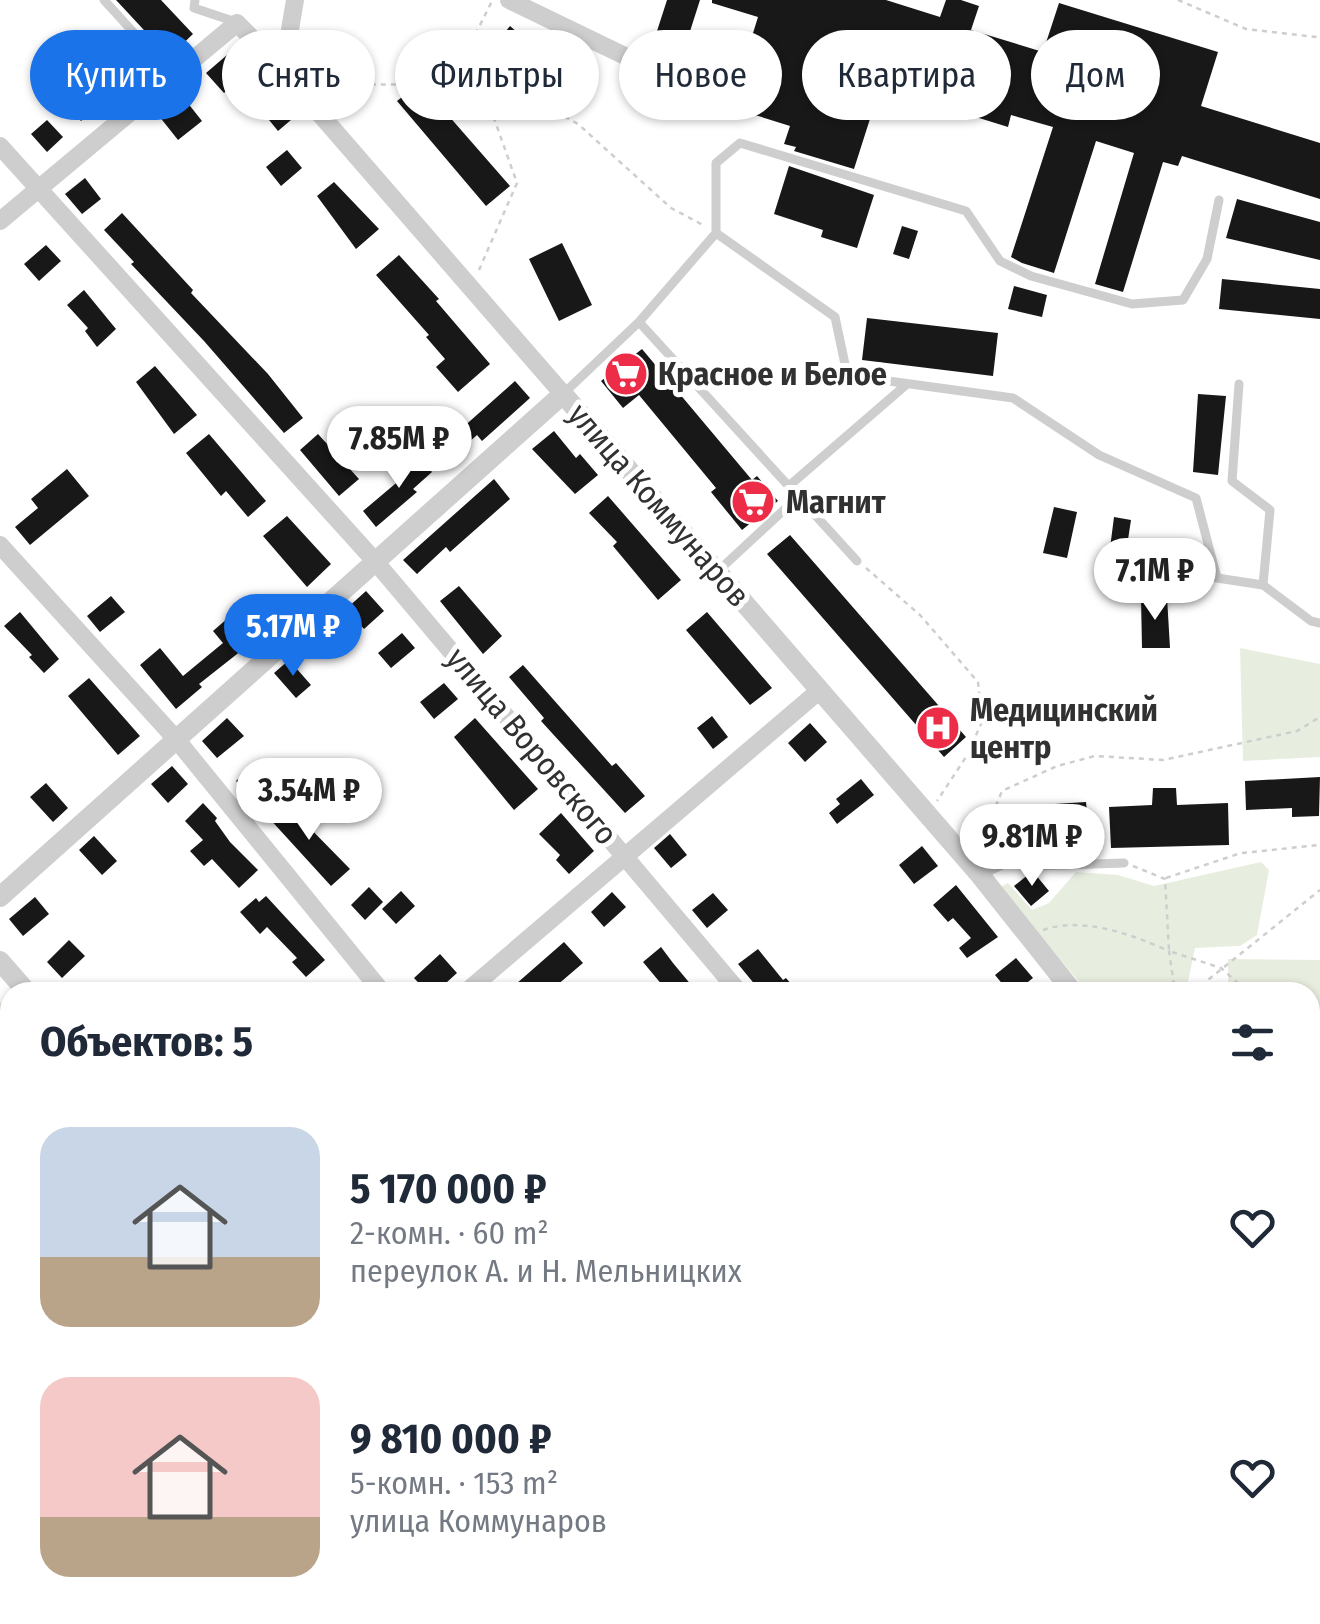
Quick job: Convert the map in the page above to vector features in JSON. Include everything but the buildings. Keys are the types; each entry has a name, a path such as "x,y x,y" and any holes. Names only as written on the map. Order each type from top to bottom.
{"street":[{"path":"290,30 295,0"},
{"path":"509,0 619,53"},
{"path":"202,52 237,23"},
{"name":"улица Коммунаров","path":"237,23 244,30"},
{"path":"0,221 120,120"},
{"name":"улица Коммунаров","path":"325,120 983,874 1066,982"},
{"name":"улица Воровского","path":"0,146 374,560 732,982"},
{"path":"0,897 563,394"},
{"path":"0,545 176,738 374,982"},
{"path":"477,982 820,690"},
{"path":"0,961 18,982"}],"lane":[{"path":"104,0 131,30"},
{"path":"195,0 194,8 237,23"},
{"path":"563,394 639,322 716,233 716,163 740,142 966,211 1000,260 1076,290 1132,304 1183,300 1207,259 1218,200"},
{"path":"716,233 835,317 846,369 880,380 1013,398 1099,455 1196,498 1216,578 1263,585 1311,622 1320,623"},
{"path":"639,322 857,561"},
{"path":"790,485 907,384"},
{"path":"1239,384 1232,481 1270,510 1263,585"},
{"path":"717,572 800,495"},
{"path":"983,874 1015,859 1031,866 1124,863"}],"path":[{"path":"478,30 493,0"},
{"path":"1178,0 1246,29 1320,41"},
{"path":"471,288 517,183 495,120"},
{"path":"571,120 671,208 716,233"},
{"path":"857,561 920,614 978,682 982,722 966,757 928,815"},
{"path":"983,874 985,832 1002,792 1057,766 1095,756 1162,760 1297,731 1320,717"},
{"path":"1124,863 1165,878 1241,853 1320,845"},
{"path":"1165,878 1173,982"},
{"path":"1205,982 1320,890"},
{"path":"1028,935 1052,926 1128,933 1221,968 1237,982"}],"green space":[{"path":"1240,648 1320,664 1320,757 1243,761"},
{"path":"1261,862 1269,870 1257,935 1240,946 1195,948 1188,982 1079,982 998,888 1008,883 1032,910 1049,903 1076,872 1118,875 1154,886"},
{"path":"1228,959 1320,960 1320,982 1228,982"}],"place":[{"name":"Красное и Белое","path":"626,374"},
{"name":"Магнит","path":"753,502"},
{"name":"Медицинский центр","path":"938,728"}]}
